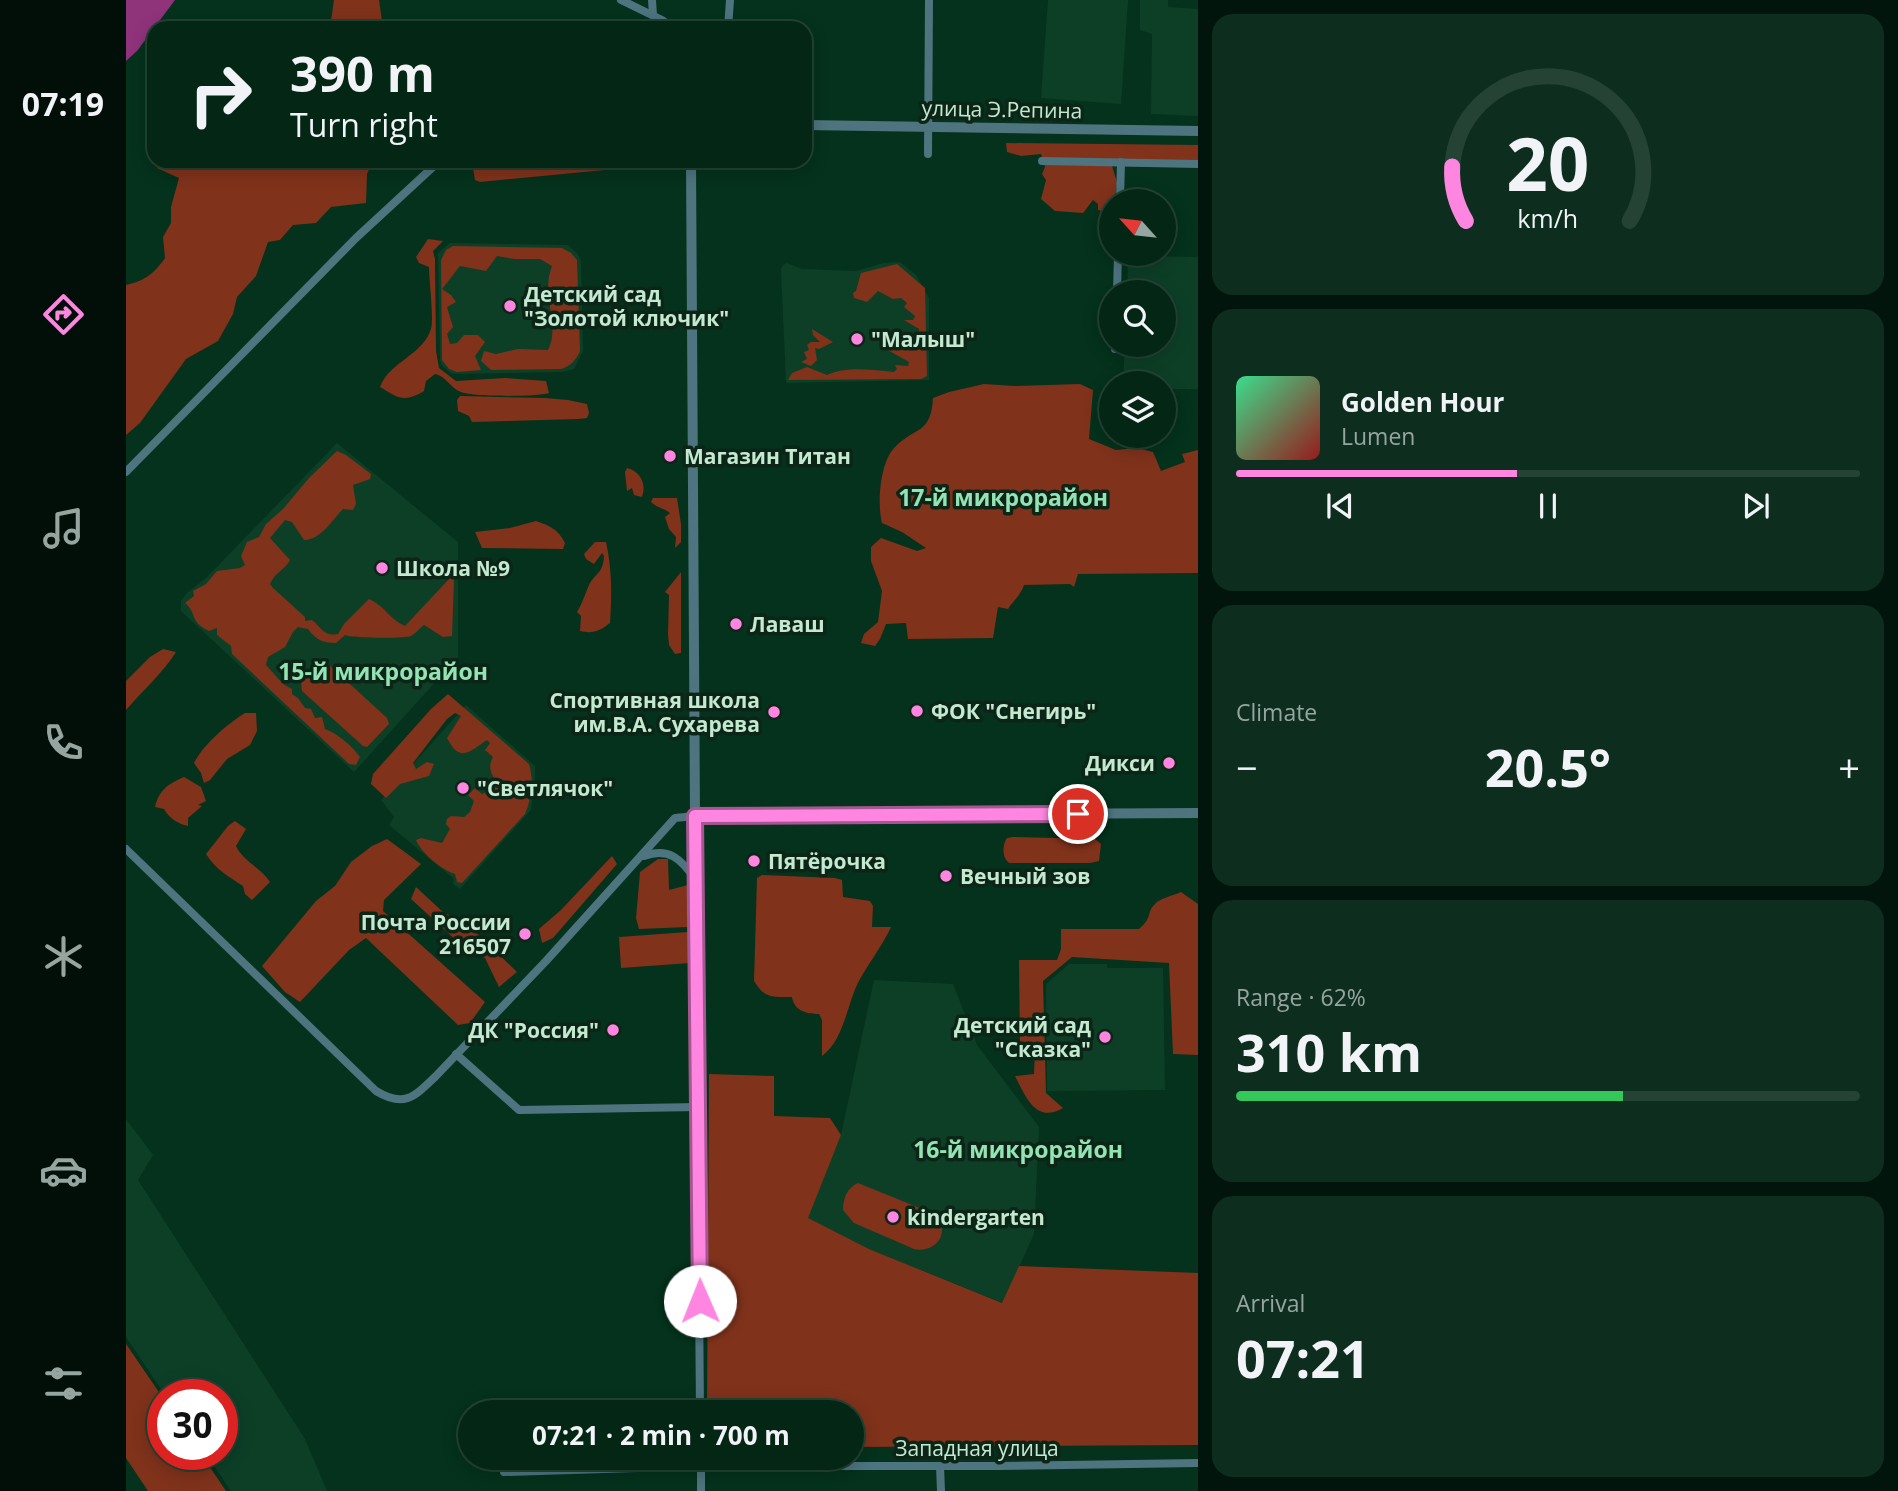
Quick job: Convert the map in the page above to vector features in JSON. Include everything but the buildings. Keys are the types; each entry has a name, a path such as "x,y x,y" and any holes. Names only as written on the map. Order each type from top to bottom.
{"street":[{"path":"621,0 662,21"},
{"path":"652,0 653,15"},
{"path":"728,21 730,0"},
{"path":"928,154 929,0"},
{"name":"улица Э.Репина","path":"812,125 1198,131"},
{"path":"1042,161 1198,164"},
{"path":"1120,189 1121,162"},
{"path":"126,472 356,237 432,168"},
{"path":"691,168 700,1400"},
{"path":"690,178 695,168"},
{"path":"126,849 376,1091 391,1100 407,1099 435,1077 546,961 675,818 1198,813"},
{"path":"641,857 653,853 671,853 695,880"},
{"path":"456,1054 519,1110 698,1107"},
{"name":"Западная улица","path":"864,1465 1198,1463"},
{"path":"940,1466 941,1491"},
{"name":"Западная улица","path":"504,1472 543,1470"},
{"path":"701,1470 701,1491"}],"shaded area":[{"path":"126,0 175,0 159,21 147,21 147,38 126,61"},
{"path":"334,0 379,0 382,21 331,21"},
{"path":"1048,0 1128,0 1121,104 1041,98"},
{"path":"1140,0 1168,0 1168,7 1198,9 1198,116 1151,114 1152,34 1140,30"},
{"path":"1006,143 1198,145 1198,167 1112,166 1116,189 1099,189 1099,210 1098,204 1093,200 1083,213 1055,211 1041,199 1046,180 1042,174 1045,167 1041,154 1021,156 1007,152"},
{"path":"157,168 370,168 367,174 366,203 331,207 316,223 293,225 280,240 268,242 256,276 237,297 233,314 218,341 186,359 140,423 126,435 126,285 148,276 165,258 163,237 171,223 171,207 179,178"},
{"path":"473,168 605,170 480,182 475,180"},
{"path":"428,239 443,241 433,251 436,351 439,368 456,381 505,378 546,381 549,393 505,396 468,394 457,390 435,374 426,381 424,391 411,397 401,398 380,387 391,371 421,346 431,329 429,267 419,263 416,257"},
{"name":"Детский сад \"Золотой ключик\"","path":"450,243 568,245 577,253 581,261 583,351 574,369 562,372 452,374 442,366 438,253"},
{"path":"453,246 562,248 571,253 577,260 580,351 573,362 561,369 491,370 481,361 484,351 496,354 518,349 548,350 551,340 552,320 548,288 552,266 540,259 497,256 486,271 460,266 442,289 456,302 447,307 453,327 447,334 450,344 457,343 464,335 478,335 485,342 475,356 481,370 457,372 449,369 442,360 441,260 446,250"},
{"path":"1176,257 1198,257 1198,389 1176,389 1176,371 1124,371 1124,357 1176,357 1176,280 1127,280 1128,266 1176,266"},
{"name":"\"Малыш\"","path":"900,262 916,275 929,298 929,380 786,383 781,269 783,265 787,263 802,269 856,271 883,263"},
{"path":"897,264 925,288 927,376 921,379 788,380 792,373 807,367 827,375 851,370 894,372 897,369 895,365 908,366 909,362 886,349 909,350 919,335 919,329 904,320 913,320 915,316 904,307 907,303 901,298 893,299 878,291 867,302 854,298 853,293 861,273"},
{"path":"812,329 833,342 819,349 815,348 817,360 811,366 801,362 807,359 804,352 809,350 807,345 820,342 813,335"},
{"path":"984,384 1080,384 1093,390 1089,439 1099,443 1099,448 1137,448 1153,452 1161,471 1185,462 1182,454 1198,450 1198,573 1078,574 1074,587 1070,584 1024,585 1008,609 998,607 993,638 908,639 906,623 886,624 875,646 861,643 864,634 878,622 882,591 871,561 871,547 881,538 917,551 926,548 882,523 881,484 886,463 894,448 925,424 932,410 933,398"},
{"path":"460,396 568,400 587,404 589,413 587,418 578,419 472,422 469,416 458,411 457,400"},
{"path":"337,443 458,542 458,657 354,772 181,611 181,601 187,593 207,577"},
{"path":"337,451 371,474 370,479 353,485 356,504 353,510 343,509 316,537 304,540 292,522 285,520 270,538 290,560 272,580 270,584 273,588 305,617 305,621 312,620 333,635 338,634 344,624 369,599 405,626 450,578 454,579 452,636 443,637 424,625 413,635 406,637 345,635 336,643 331,643 317,638 308,629 298,627 285,647 268,657 266,665 283,684 292,689 292,694 305,708 311,709 315,718 322,717 325,729 349,744 357,753 360,757 356,765 349,764 232,654 231,646 217,635 217,628 209,631 198,624 185,603 194,596 193,591 206,584 217,571 245,565 241,556 247,542 259,537 266,524"},
{"path":"627,468 636,472 641,479 644,487 642,497 634,495 632,488 627,491"},
{"path":"653,498 677,498 681,542 675,548 676,537 669,529 665,517 670,513 651,502"},
{"path":"536,521 559,534 565,543 563,549 482,548 475,532 510,528"},
{"path":"595,542 606,542 608,552 611,582 610,623 596,631 585,632 580,631 581,616 577,612 591,581 602,566 604,556 602,553 594,564 586,559 584,554"},
{"path":"681,572 681,653 675,654 669,645 669,595 665,592"},
{"path":"163,649 176,652 126,710 126,681 150,657"},
{"path":"320,662 327,663 387,718 389,724 367,747 302,691 301,679"},
{"path":"448,694 529,764 532,783 525,814 462,883 457,882 455,874 427,855 416,840 421,838 442,843 450,829 446,824 447,819 451,816 464,817 470,812 474,801 468,795 475,788 482,794 486,792 496,781 490,769 493,757 485,750 490,743 487,740 465,753 456,751 447,738 461,716 455,713 447,719 413,763 416,769 427,762 434,764 429,776 400,784 386,798 371,784 373,774 431,709"},
{"name":"\"Светлячок\"","path":"466,705 535,766 535,777 531,810 460,889 453,884 454,879 389,825 394,817 381,800"},
{"path":"245,713 256,713 257,731 250,745 227,759 210,780 204,783 194,763 216,735"},
{"path":"184,777 201,787 206,801 198,805 202,806 188,818 188,826 174,820 164,809 155,807 165,788"},
{"path":"235,821 246,829 236,846 270,882 252,900 245,894 243,886 218,869 206,854"},
{"path":"1013,837 1095,839 1101,844 1099,861 1009,863 1004,855 1005,841"},
{"path":"387,839 421,864 384,900 383,911 485,1002 470,1023 458,1025 366,938 349,950 300,1002 285,992 262,966 316,901 335,886 351,862 372,846"},
{"path":"612,856 617,864 553,938 542,943 539,929 561,910"},
{"path":"658,859 668,859 669,890 688,885 688,927 639,929 636,918 640,872"},
{"path":"762,875 842,880 843,897 870,901 873,906 872,927 891,927 860,979 836,1040 822,1056 822,1020 819,1014 802,1011 795,1006 792,997 766,994 754,981 757,878"},
{"path":"416,887 444,913 463,920 517,972 499,987 485,958 469,952 411,899"},
{"path":"1181,892 1198,904 1198,1055 1173,1054 1169,963 1072,957 1043,981 1046,1093 1063,1108 1046,1113 1033,1106 1015,1076 1034,1074 1035,1050 1020,1046 1019,960 1057,960 1061,949 1061,929 1139,929 1157,903"},
{"path":"688,932 690,963 621,968 619,937"},
{"name":"Детский сад \"Сказка\"","path":"1069,964 1107,964 1107,968 1163,968 1165,1090 1047,1091 1046,984"},
{"path":"874,980 953,984 977,1045 1039,1127 1034,1234 1003,1303 869,1249 807,1218 841,1135"},
{"path":"709,1074 774,1076 774,1116 830,1118 841,1135 808,1218 869,1249 1002,1303 1019,1266 1198,1273 1198,1445 864,1447 864,1400 707,1400"},
{"path":"126,1119 153,1155 138,1180 305,1439 327,1491 231,1491 217,1470 238,1470 238,1379 154,1379 126,1337"},
{"name":"kindergarten","path":"858,1183 932,1213 938,1219 942,1232 936,1244 923,1250 914,1249 854,1223 843,1210 843,1206 848,1191"},
{"path":"126,1344 150,1379 147,1379 147,1470 212,1470 226,1491 148,1491 126,1458"}],"place":[{"name":"Детский сад \"Золотой ключик\"","path":"510,306"},
{"name":"\"Малыш\"","path":"857,339"},
{"name":"Магазин Титан","path":"670,456"},
{"name":"Школа №9","path":"382,568"},
{"name":"Лаваш","path":"736,624"},
{"name":"ФОК \"Снегирь\"","path":"917,711"},
{"name":"Спортивная школа им.В.А. Сухарева","path":"774,712"},
{"name":"Дикси","path":"1169,763"},
{"name":"\"Светлячок\"","path":"463,788"},
{"name":"Пятёрочка","path":"754,861"},
{"name":"Вечный зов","path":"946,876"},
{"name":"Почта России 216507","path":"525,934"},
{"name":"ДК \"Россия\"","path":"613,1030"},
{"name":"Детский сад \"Сказка\"","path":"1105,1037"},
{"name":"kindergarten","path":"893,1217"}],"district":[{"name":"17-й микрорайон","path":"1003,497"},
{"name":"15-й микрорайон","path":"383,671"},
{"name":"16-й микрорайон","path":"1018,1149"}],"route":[{"path":"700,1301 695,816 1078,814"}]}
